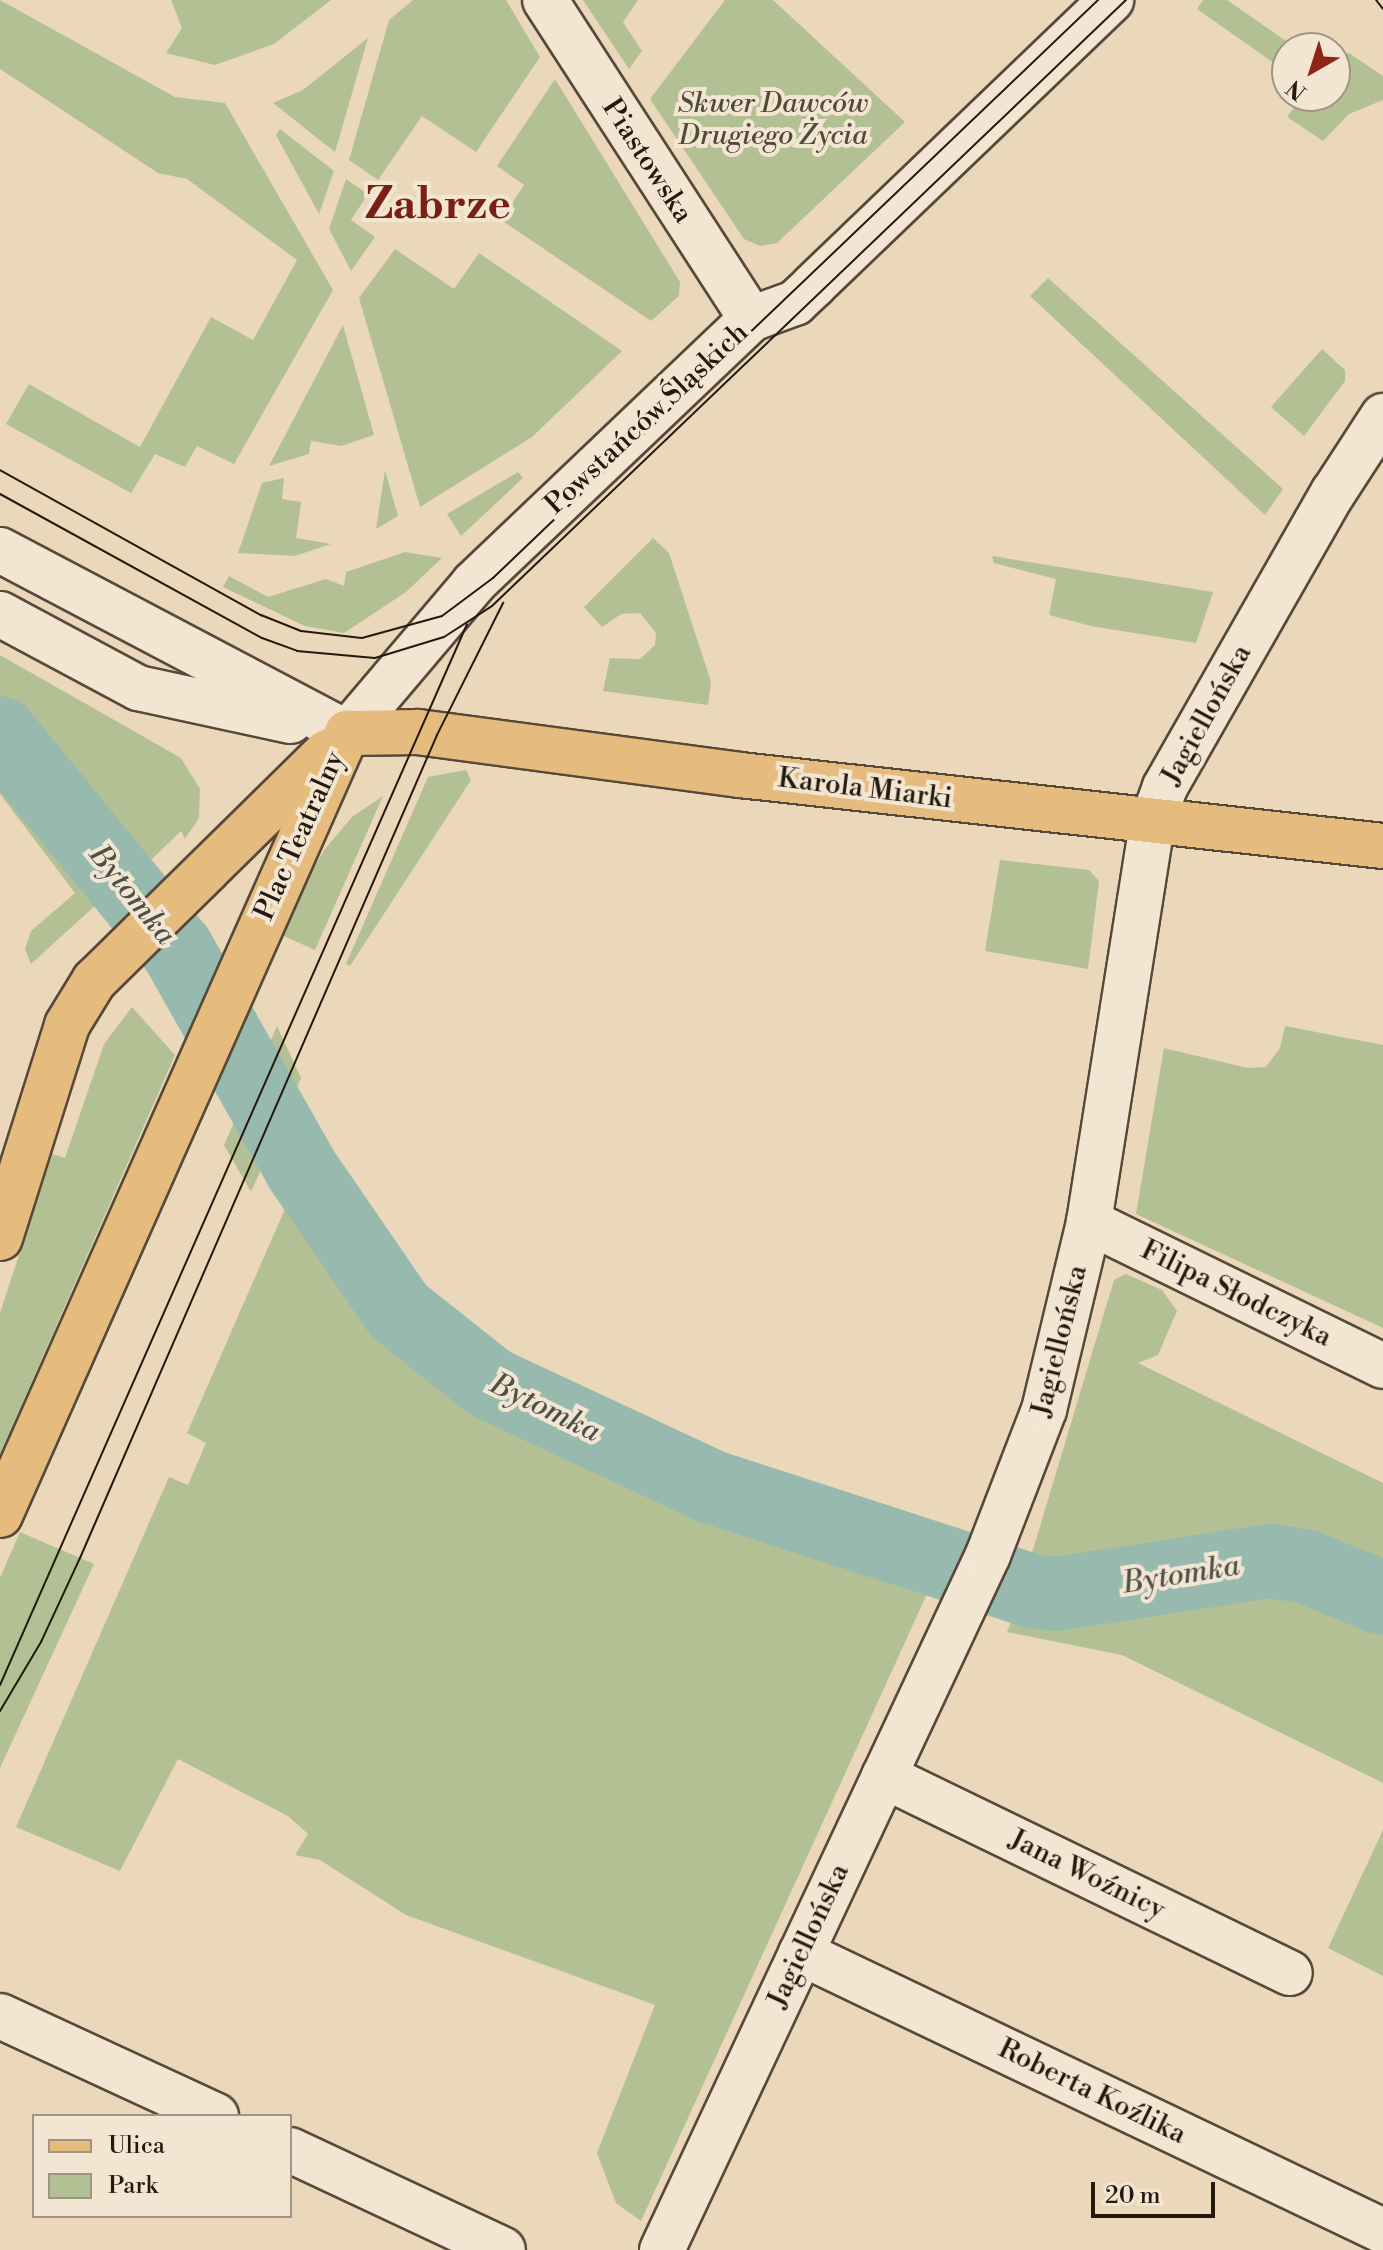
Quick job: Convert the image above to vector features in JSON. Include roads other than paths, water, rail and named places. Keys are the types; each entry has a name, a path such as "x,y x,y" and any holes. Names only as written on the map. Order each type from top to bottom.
{"main road":[{"name":"Karola Miarki","path":"347,733 418,732 740,775 1383,846"},
{"name":"Plac Teatralny","path":"0,1238 67,1025 118,953 347,733"},
{"name":"Plac Teatralny","path":"0,1515 347,733"}],"street":[{"name":"Piastowska","path":"545,0 751,319"},
{"name":"Powstańców Śląskich","path":"347,733 474,583 751,319 795,303 1111,0"},
{"name":"Jagiellońska","path":"662,2250 994,1542 1044,1410 1089,1222 1153,820 1165,787 1333,493 1383,416"},
{"path":"0,550 347,733"},
{"path":"0,614 138,688 347,733"},
{"name":"Filipa Słodczyka","path":"1089,1222 1383,1366"},
{"name":"Jana Woźnicy","path":"884,1776 1290,1973"},
{"name":"Roberta Koźlika","path":"801,1953 1383,2231"},
{"path":"0,2016 212,2114"},
{"path":"292,2151 503,2250"}],"waterway":[{"name":"Bytomka","path":"0,733 177,949 302,1170 399,1311 491,1384 712,1487 1035,1592 1056,1594 1270,1561 1307,1567 1383,1598"}],"tram line":[{"path":"0,470 261,615 301,631 362,638 442,616 493,578 1098,0"},
{"path":"0,494 262,638 297,651 375,658 444,637 492,606 1126,0"},
{"path":"1376,0 1383,9"},
{"path":"0,1711 41,1642 80,1558 437,735 503,603"},
{"path":"0,1685 467,624"}],"district":[{"name":"Zabrze","path":"438,205"}],"park label":[{"name":"Skwer Dawców Drugiego Życia","path":"773,120"}]}
